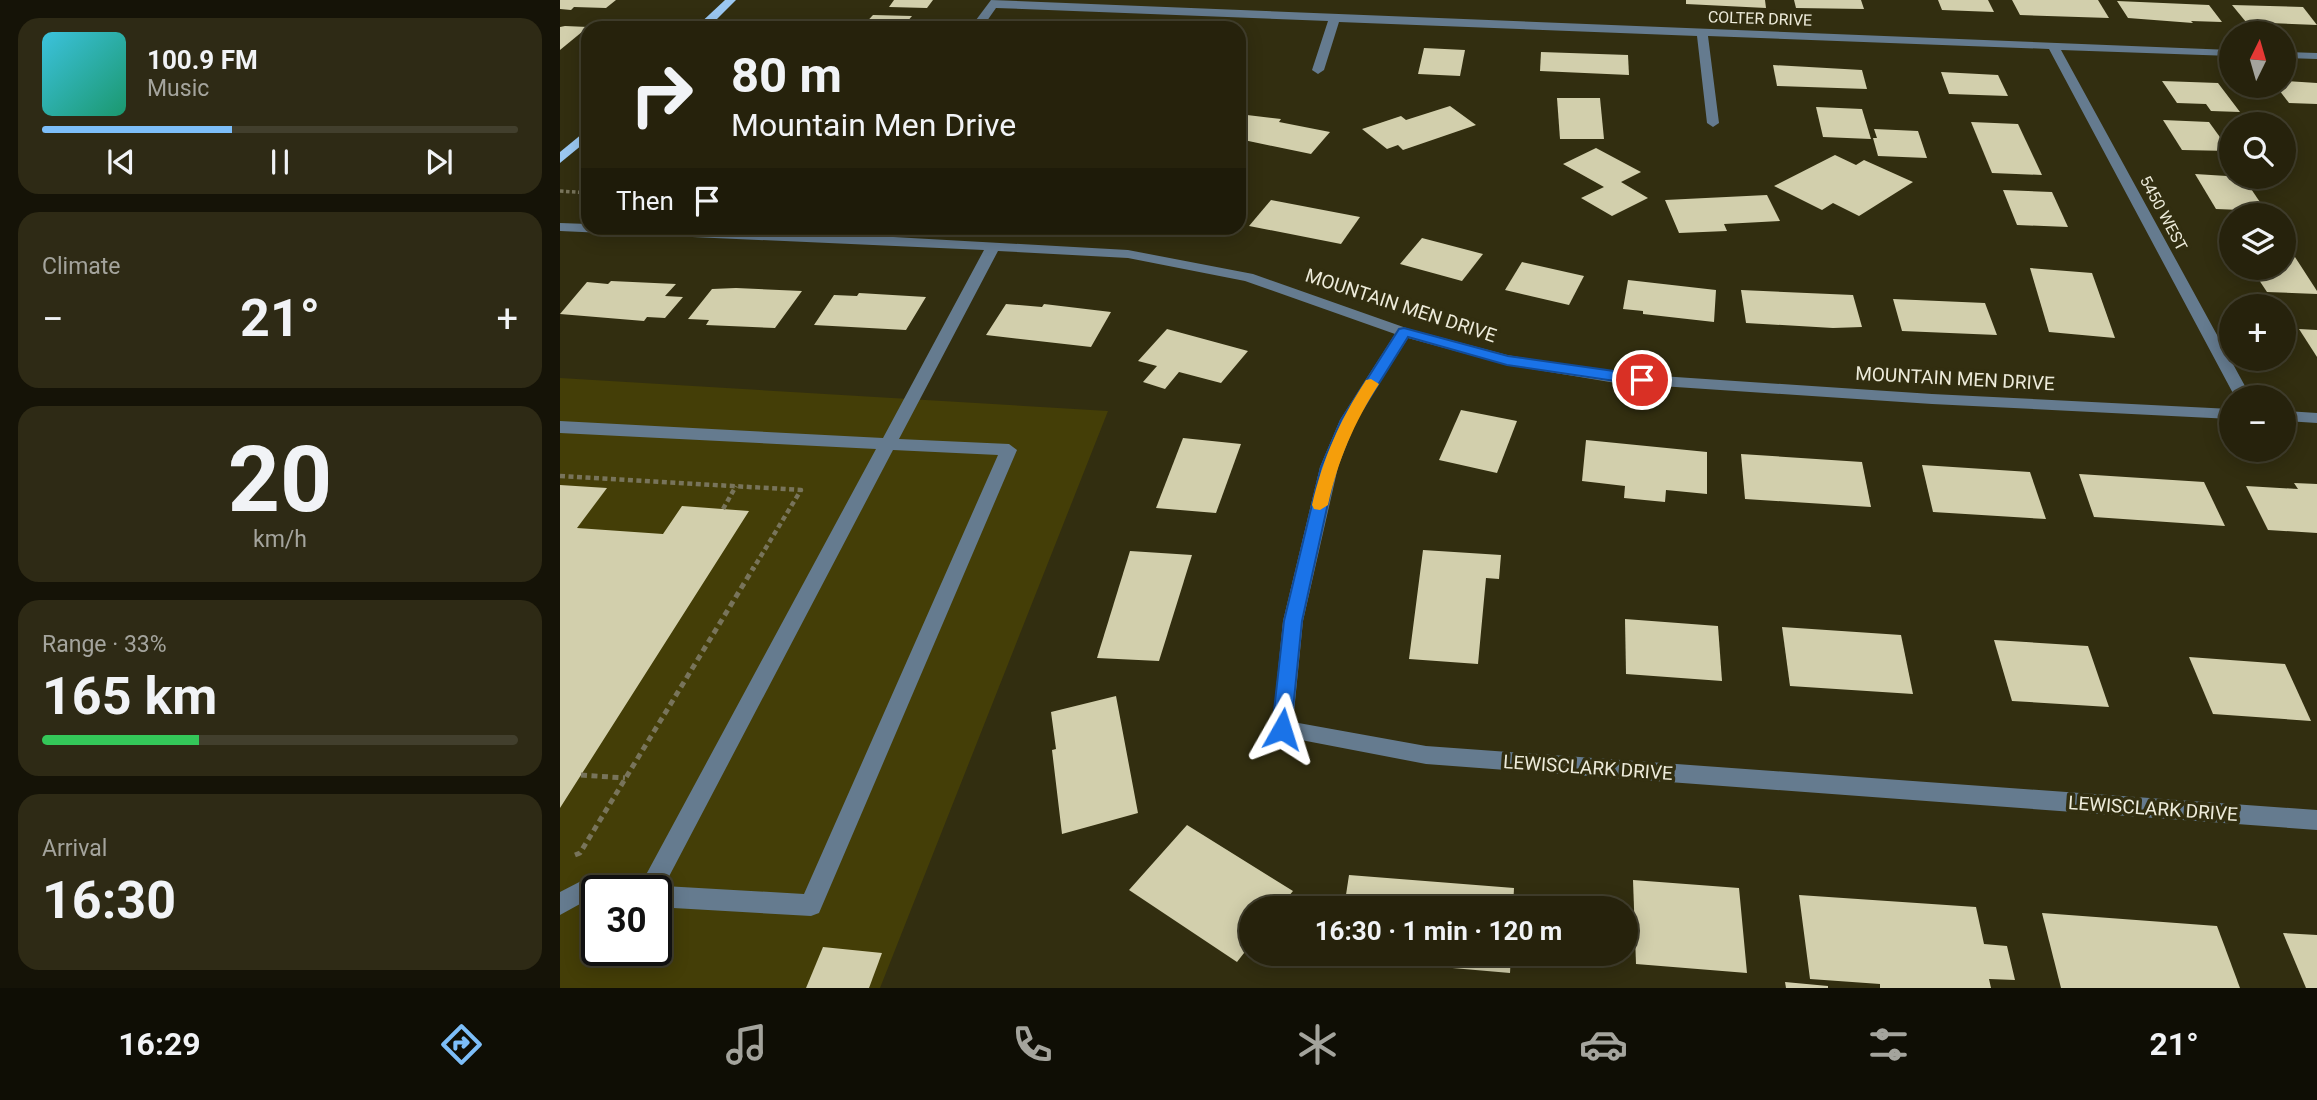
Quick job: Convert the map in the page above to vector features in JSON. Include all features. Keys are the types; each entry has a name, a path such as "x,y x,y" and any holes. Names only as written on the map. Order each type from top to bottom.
{"main road":[{"path":"708,21 731,0"},
{"path":"560,159 581,140"}],"street":[{"name":"COLTER DRIVE","path":"996,2 2219,53"},
{"path":"981,21 996,2"},
{"path":"1318,70 1335,18"},
{"path":"1702,31 1713,123"},
{"name":"5450 WEST","path":"2053,46 2237,385"},
{"path":"2296,55 2317,56"},
{"name":"MOUNTAIN MEN DRIVE","path":"560,228 581,228"},
{"name":"MOUNTAIN MEN DRIVE","path":"859,235 993,247 1128,254 1248,277 1404,332 1507,360 1616,378 1932,399 2219,413"},
{"path":"658,875 993,247"},
{"name":"LEWISCLARK DRIVE","path":"1404,332 1348,420 1329,467 1293,621 1282,729 1426,755 2317,820"},
{"path":"2296,417 2317,418"},
{"path":"560,427 1009,450 811,905 672,897"},
{"path":"560,904 581,892"}],"path":[{"path":"560,191 581,192"},
{"path":"560,476 801,490 580,853 570,858"},
{"path":"723,509 736,486"},
{"path":"581,775 625,778"}],"shaded area":[{"path":"560,378 1108,411 880,988 560,988"}],"building":[{"path":"560,0 616,0 606,8 574,7 571,10 560,9"},
{"path":"894,0 933,0 927,8 889,7"},
{"path":"1686,0 1765,0 1766,8 1686,4"},
{"path":"1794,0 1861,0 1864,9 1796,8"},
{"path":"1938,0 1988,0 1994,12 1942,10"},
{"path":"2012,0 2098,0 2109,18 2020,15"},
{"path":"2117,1 2209,5 2221,21 2191,21 2193,23 2128,18"},
{"path":"2232,5 2303,7 2317,25 2296,24 2296,21 2245,21"},
{"path":"873,15 912,16 908,21 867,21"},
{"path":"560,27 581,27 581,33 560,50"},
{"path":"1424,48 1465,50 1460,76 1418,74"},
{"path":"1541,52 1628,55 1629,75 1540,71"},
{"path":"1773,65 1862,70 1867,89 1777,86"},
{"path":"1941,72 1998,75 2008,96 1949,94"},
{"path":"2162,81 2218,83 2219,98 2229,98 2240,112 2211,111 2206,104 2177,103"},
{"path":"2296,82 2317,83 2317,104 2289,103 2285,98 2296,98"},
{"path":"1557,98 1600,98 1604,139 1560,139"},
{"path":"1450,106 1476,125 1403,150 1398,145 1387,149 1362,129 1401,116 1406,120"},
{"path":"1816,107 1862,109 1871,139 1823,137"},
{"path":"1246,116 1281,119 1279,122 1330,132 1311,154 1246,140"},
{"path":"2163,120 2209,122 2219,136 2219,151 2182,150"},
{"path":"1971,122 2018,124 2042,175 1992,173"},
{"path":"1874,129 1918,131 1927,158 1878,156 1873,138 1877,138"},
{"path":"1596,148 1641,172 1621,182 1648,198 1612,216 1581,198 1604,187 1563,164"},
{"path":"1835,155 1856,165 1864,160 1913,182 1859,216 1833,203 1822,210 1774,186"},
{"path":"2195,174 2219,176 2219,189 2251,189 2261,203 2219,203 2219,209 2216,209"},
{"path":"2003,190 2052,192 2068,227 2017,225"},
{"path":"1767,195 1780,221 1724,224 1727,231 1679,233 1665,200"},
{"path":"1271,200 1360,217 1341,244 1249,226"},
{"path":"1422,238 1483,254 1462,281 1400,264"},
{"path":"2296,259 2317,294 2267,292 2259,280 2296,280"},
{"path":"1522,262 1584,276 1569,305 1505,290"},
{"path":"2030,268 2092,273 2115,338 2049,332"},
{"path":"1628,280 1716,290 1714,322 1643,314 1643,311 1623,309"},
{"path":"611,281 676,284 665,296 683,297 665,318 647,317 644,321 560,314 587,282 608,284"},
{"path":"712,289 802,291 775,328 706,325 709,320 688,319"},
{"path":"1741,290 1853,295 1862,327 1746,323"},
{"path":"859,293 926,297 906,330 814,325 834,295 857,296"},
{"path":"1893,299 1985,303 1997,335 1902,331"},
{"path":"1006,304 1042,307 1044,304 1111,312 1091,347 986,335"},
{"path":"1167,329 1248,351 1221,383 1179,372 1165,389 1143,382 1157,366 1138,361"},
{"path":"2299,329 2317,330 2317,357"},
{"path":"1461,410 1517,421 1497,473 1439,460"},
{"path":"1183,438 1241,444 1216,513 1156,508"},
{"path":"1586,440 1707,452 1707,494 1666,490 1665,502 1624,498 1625,486 1582,481"},
{"path":"1741,454 1862,462 1871,507 1745,499"},
{"path":"1922,465 2030,472 2046,519 1933,512"},
{"path":"2079,474 2204,482 2225,526 2094,517"},
{"path":"2294,483 2317,484 2317,533 2268,530 2246,486 2298,489"},
{"path":"560,485 607,488 577,528 663,534 682,506 749,511 560,808"},
{"path":"1423,550 1501,555 1499,579 1486,578 1478,664 1409,659"},
{"path":"1130,551 1192,555 1159,661 1097,658"},
{"path":"1625,619 1718,626 1722,681 1626,674"},
{"path":"1782,627 1901,635 1913,694 1790,686"},
{"path":"1994,640 2088,646 2109,707 2012,701"},
{"path":"2189,657 2285,664 2311,721 2213,714"},
{"path":"1116,696 1138,813 1062,834 1052,750 1056,749 1051,712"},
{"path":"1187,825 1293,891 1289,896 1239,896 1237,962 1129,890"},
{"path":"1349,875 1514,888 1514,896 1346,896"},
{"path":"1633,880 1739,888 1747,973 1638,964 1638,896 1634,896"},
{"path":"1799,895 1976,907 1984,944 2007,946 2015,980 1989,979 1991,988 1880,988 1880,984 1810,979"},
{"path":"2042,913 2217,926 2240,988 2061,988"},
{"path":"2283,933 2317,935 2317,988 2306,988"},
{"path":"823,947 882,953 869,988 806,988"},
{"path":"1429,966 1510,966 1510,973"},
{"path":"1785,982 1828,986 1828,988 1786,988"}],"slow traffic":[{"path":"1320,505 1329,467 1348,420 1371,384"}],"route":[{"path":"1282,729 1293,621 1329,467 1348,420 1404,332 1507,360 1642,380"}]}
